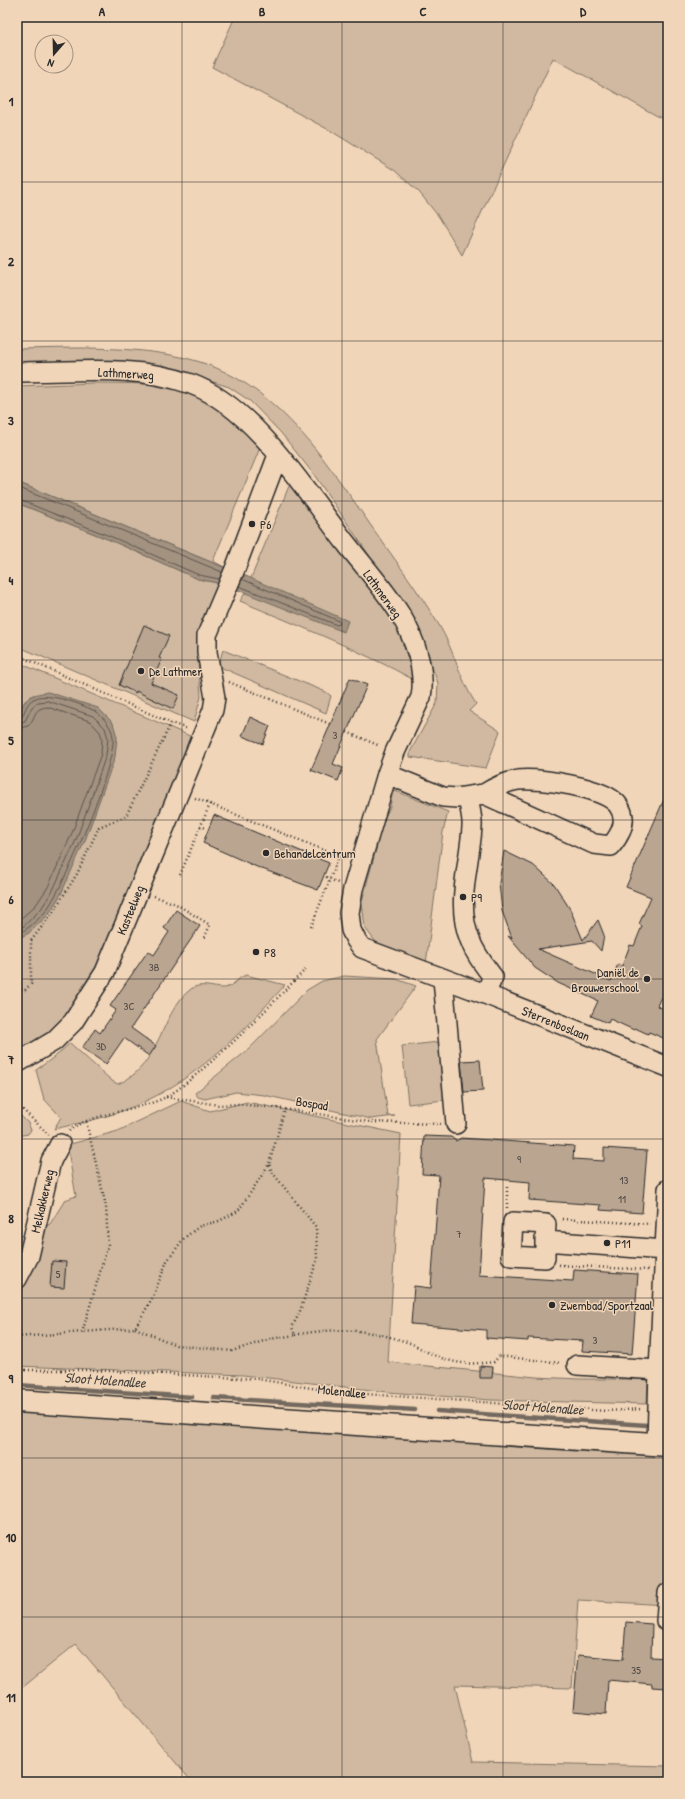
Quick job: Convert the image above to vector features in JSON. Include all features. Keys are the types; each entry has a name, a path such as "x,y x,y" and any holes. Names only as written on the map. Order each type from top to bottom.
{"main road":[{"path":"17,1402 663,1445"}],"street":[{"name":"Lathmerweg","path":"17,372 137,372 159,375 190,384 206,391 234,409 278,456 400,614 416,648 422,679 421,697 395,752 360,864 349,913 354,935 362,948"},
{"path":"205,732 213,710 215,698 207,652 207,635 235,569 278,456"},
{"name":"Kasteelweg","path":"17,1064 54,1041 73,1022 105,972 205,732"},
{"path":"387,774 443,797 476,795 518,780 559,782 603,795 617,804 622,814 623,827 611,846 594,844 476,795"},
{"path":"476,795 473,826 466,864 464,921 470,940 480,960 493,977 485,994"},
{"name":"Sterrenboslaan","path":"362,948 485,994 668,1067"},
{"path":"443,979 456,1124"},
{"name":"Melkakkerweg","path":"17,1279 29,1256 51,1161 60,1144"},
{"path":"663,1445 658,1409 659,1370 665,1333 666,1293 664,1271 668,1189"},
{"path":"546,1241 665,1250"},
{"path":"577,1365 659,1370"},
{"path":"666,1621 668,1593"}],"path":[{"path":"17,655 171,723 205,732"},
{"path":"211,675 330,724"},
{"path":"17,989 25,990 31,984 31,941 53,912 77,874 99,827 126,816 171,723"},
{"path":"347,732 395,752"},
{"path":"180,792 360,864"},
{"path":"180,875 210,804"},
{"path":"200,826 206,828"},
{"path":"311,927 339,856"},
{"path":"138,891 176,904 210,925 204,939"},
{"path":"17,1104 60,1144 74,1127 86,1121 123,1112 165,1097 184,1085 237,1040 308,968"},
{"name":"Bospad","path":"165,1097 219,1105 238,1104 285,1109 370,1122 456,1124"},
{"path":"135,1328 153,1297 167,1261 184,1238 200,1226 219,1221 238,1211 268,1164 285,1109"},
{"path":"82,1333 108,1245 106,1206 86,1121"},
{"path":"268,1164 272,1172 316,1227 317,1260 299,1314 292,1327 295,1335"},
{"path":"664,1271 555,1265 546,1241 546,1218 606,1223 667,1224"},
{"path":"17,1337 135,1328 176,1345 232,1351 270,1339 337,1329 361,1330 409,1343 457,1364 494,1362 499,1356 577,1365"},
{"name":"Molenallee","path":"17,1370 90,1370 257,1379 337,1391 607,1411 658,1409"}],"shaded area":[{"path":"235,17 668,17 668,122 553,58 462,255 439,217 419,192 394,170 331,131 212,67"},
{"path":"77,348 152,352 191,359 209,365 225,372 249,386 270,402 290,421 309,441 343,485 439,625 470,695 476,704 469,711 500,731 486,768 410,757 410,752 437,703 438,683 422,641 406,609 315,476 281,433 250,401 229,387 170,370 17,367 17,349"},
{"path":"95,383 169,386 197,393 216,403 262,443 213,561 228,569 17,482 17,386"},
{"path":"294,474 394,619 416,681 307,629 240,601 244,595"},
{"path":"17,503 110,540 198,579 222,584 197,643 201,697 194,722 17,646"},
{"path":"223,650 326,692 331,696 326,713 218,666"},
{"path":"17,662 190,736 172,789 98,971 61,1027 17,1059 17,939 31,930 42,920 61,894 34,694 24,702 17,719"},
{"path":"393,790 448,812 443,832 426,964 378,945 365,928 362,901 377,846 380,826 390,807"},
{"path":"246,975 285,985 249,1023 211,1058 191,1074 146,1101 122,1111 54,1129 61,1117 44,1099 36,1070 57,1055 70,1043 112,1081 118,1084 132,1076 143,1065 152,1052 173,1011 181,999 191,989 198,986 226,988"},
{"path":"344,976 396,979 416,986 377,1039 388,1116 395,1116 371,1119 264,1095 236,1092 205,1099 198,1097 195,1093 249,1049 307,990 322,981"},
{"path":"439,1042 445,1100 408,1104 402,1046"},
{"path":"181,1101 210,1111 247,1102 401,1134 388,1362 536,1377 580,1379 648,1379 647,1404 491,1400 388,1392 243,1375 17,1366 17,1238 50,1224 65,1200 76,1196 67,1145 118,1131"},
{"path":"17,1112 28,1123 31,1130 28,1134 17,1136"},
{"path":"17,1411 668,1455 668,1605 578,1600 572,1688 455,1685 473,1762 668,1766 668,1782 192,1782 76,1644 17,1692"}],"water":[{"path":"17,482 228,569 222,584 198,579 110,540 17,503"},
{"path":"239,573 348,621 344,632 233,588"},
{"path":"48,692 98,708 113,723 117,737 115,757 86,838 61,894 48,915 29,933 17,939 17,719 22,707 28,699 35,695"}],"building":[{"name":"De Lathmer","path":"144,625 169,636 159,658 162,659 151,683 179,695 173,709 136,691 136,693 119,685"},
{"path":"350,678 367,685 333,764 343,768 338,781 311,770"},
{"path":"250,717 270,726 263,744 242,736"},
{"path":"668,790 668,916 664,925 668,927 668,981 657,1006 668,1011 668,1040 649,1032 648,1034 635,1028 634,1030 610,1019 608,1023 591,1016 598,1001 558,983 535,968 508,936 512,938 502,911 499,883 504,851 533,865 554,884 570,909 583,940 598,920 604,935 601,951 592,941 538,949 611,981 618,964 622,966 630,945 634,946 642,926 639,924 651,897 626,887"},
{"name":"Behandelcentrum","path":"214,815 329,863 318,890 257,867 203,843"},
{"path":"176,910 200,926 131,1028 156,1046 149,1056 124,1038 106,1064 82,1048 95,1029 100,1033 116,1010 110,1006 148,951 154,955 169,932 164,928"},
{"path":"480,1060 483,1091 464,1092 461,1061"},
{"path":"424,1136 451,1137 456,1141 461,1138 574,1146 573,1159 604,1161 604,1148 647,1151 642,1213 600,1210 601,1205 529,1200 530,1182 485,1178 479,1275 573,1281 574,1270 638,1274 632,1354 582,1351 583,1341 528,1338 528,1341 486,1338 486,1330 411,1324 414,1286 431,1288 436,1220 439,1175 422,1174"},
{"path":"52,1261 66,1262 64,1288 50,1287"},
{"path":"480,1366 493,1367 492,1378 480,1378"},
{"path":"626,1622 652,1624 651,1657 668,1658 668,1688 652,1687 652,1684 608,1680 606,1714 573,1711 578,1655 623,1659"}],"waterway":[{"name":"Sloot Molenallee","path":"17,1385 192,1397"},
{"name":"Sloot Molenallee","path":"214,1398 415,1410"},
{"name":"Sloot Molenallee","path":"437,1411 647,1425"}],"place":[{"name":"P6","path":"252,524"},
{"name":"De Lathmer","path":"141,671"},
{"name":"Behandelcentrum","path":"266,853"},
{"name":"P9","path":"463,897"},
{"name":"P8","path":"256,952"},
{"name":"Daniël de Brouwerschool","path":"647,979"},
{"name":"P11","path":"607,1243"},
{"name":"Zwembad/Sportzaal","path":"552,1305"}]}
